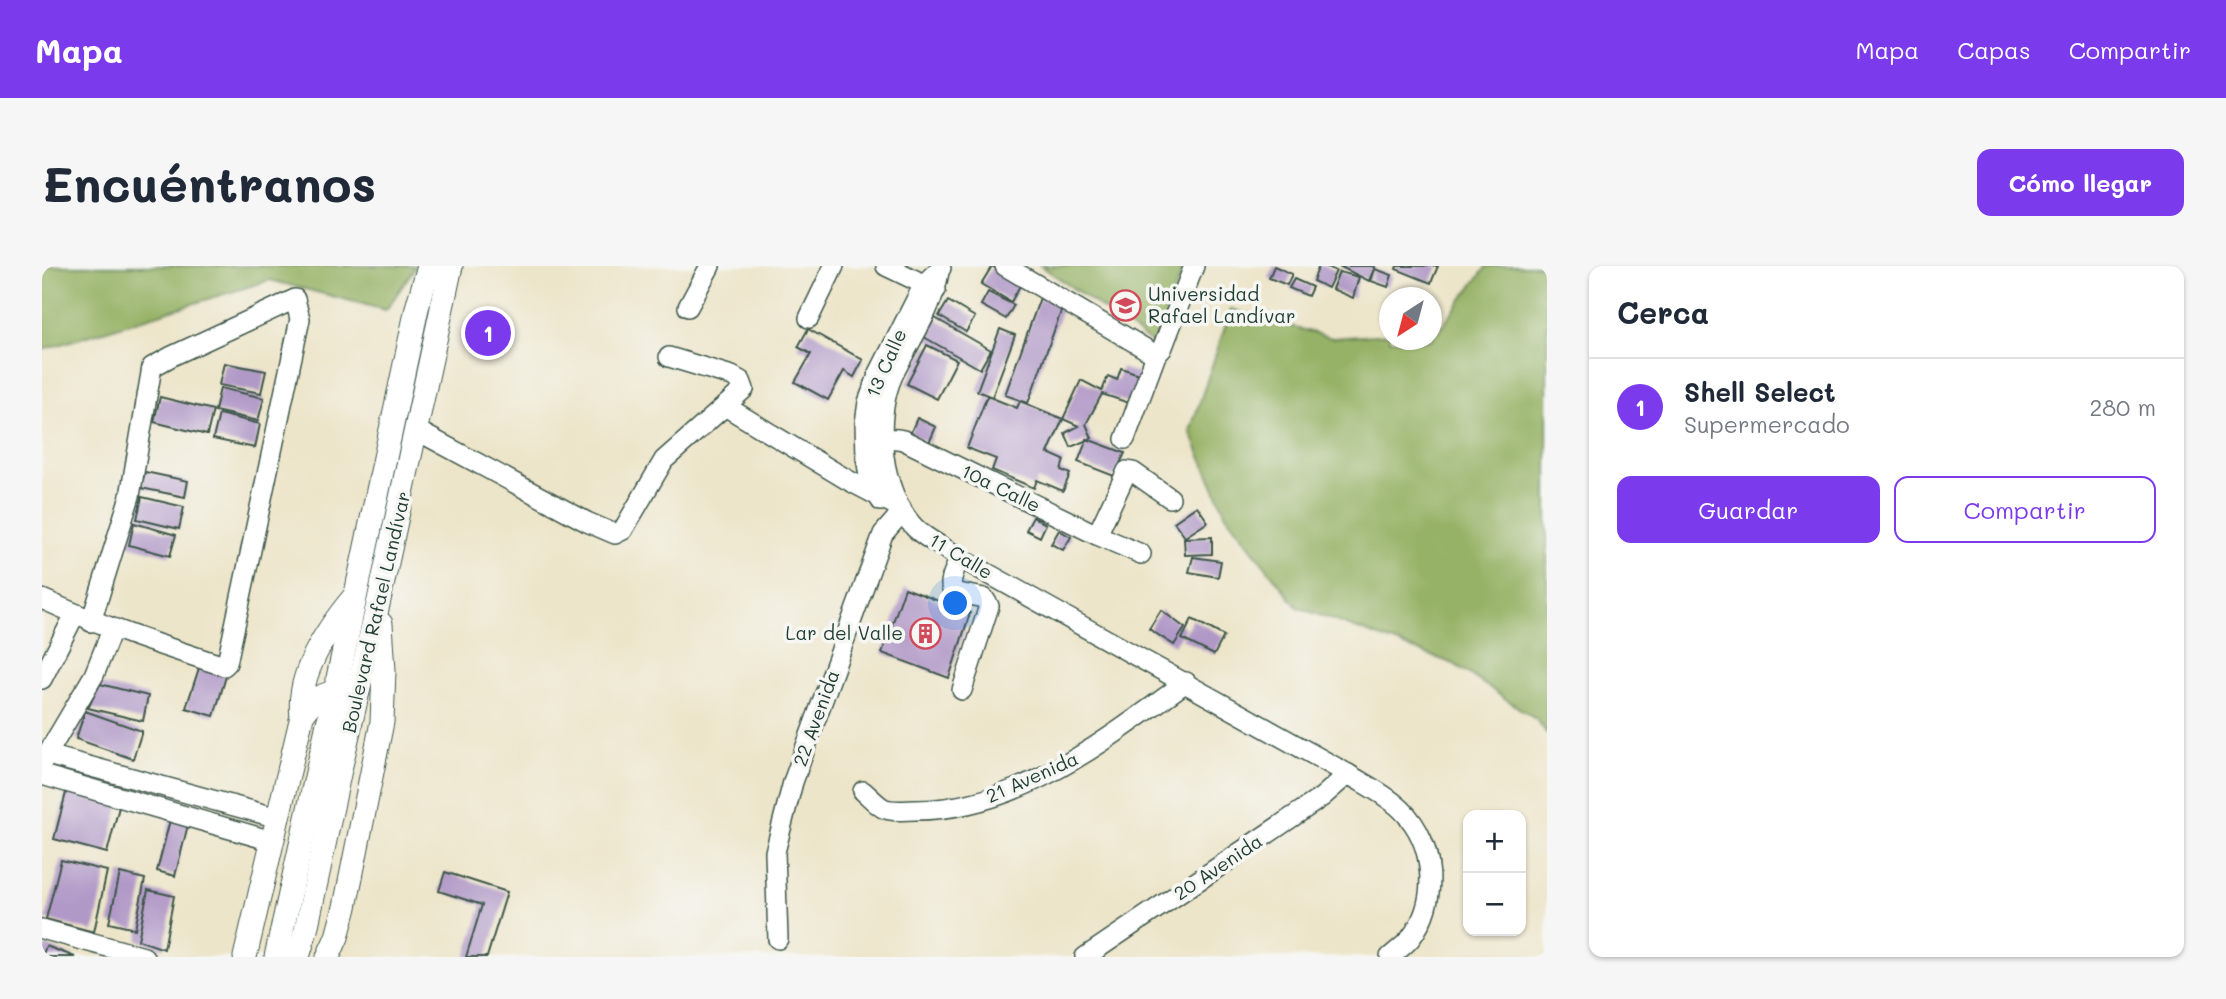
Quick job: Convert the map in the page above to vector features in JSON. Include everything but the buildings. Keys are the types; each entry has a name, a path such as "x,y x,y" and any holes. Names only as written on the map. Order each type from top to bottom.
{"main road":[{"name":"Boulevard Rafael Landívar","path":"298,957 306,930 346,695 356,595 417,308 429,266"},
{"name":"Boulevard Rafael Landívar","path":"276,957 346,695 379,600 451,266"},
{"path":"302,716 300,706 303,690 320,643 356,595"},
{"path":"328,957 345,907 382,722 384,671 379,600"},
{"path":"245,957 302,716 316,698 346,695 368,702 382,722"}],"street":[{"path":"688,307 710,266"},
{"path":"808,317 834,266"},
{"path":"886,266 935,278"},
{"path":"1005,266 1156,355"},
{"path":"1125,439 1156,355 1162,349 1194,266"},
{"name":"13 Calle","path":"898,514 888,479 883,440 885,406 892,379 935,278"},
{"name":"13 Calle","path":"916,529 898,514 885,510 879,498 869,476 865,423 868,402 879,373 935,278"},
{"path":"42,599 83,618 113,630 224,666 227,663 300,318 295,299 178,352 152,367 130,496 83,618 42,679"},
{"path":"416,430 460,451 587,522 615,534 623,530 664,460 744,389 741,381 732,376 669,357"},
{"path":"725,406 879,498"},
{"path":"866,457 874,445 883,440"},
{"name":"10a Calle","path":"883,440 903,440 1141,554"},
{"path":"1097,535 1127,471 1133,472 1170,499"},
{"name":"22 Avenida","path":"778,939 775,852 793,782 883,534 898,514"},
{"name":"11 Calle","path":"916,529 960,558 1186,682 1389,799 1413,823 1424,845 1431,874 1424,915 1410,939 1390,957"},
{"path":"960,558 950,589 953,592 984,598 989,606 962,690"},
{"path":"113,630 94,675 45,759 278,818"},
{"name":"21 Avenida","path":"863,791 885,810 934,810 974,803 1063,767 1103,742 1186,682"},
{"name":"20 Avenida","path":"1085,957 1322,797 1348,774"},
{"path":"42,775 272,841"},
{"path":"143,804 147,783"},
{"path":"208,822 213,800"},
{"path":"42,929 144,957"}],"green space":[{"path":"42,266 416,266 386,310 270,280 42,350"},
{"name":"Universidad Rafael Landívar","path":"1041,266 1184,266 1155,345"},
{"path":"1487,266 1547,266 1547,734 1538,721 1454,664 1297,607 1226,515 1190,431 1231,309 1332,338 1379,335 1379,350 1442,350 1442,326"}],"place":[{"name":"Universidad Rafael Landívar","path":"1125,305"},
{"name":"Shell Select","path":"488,333"},
{"name":"Lar del Valle","path":"926,633"}]}
